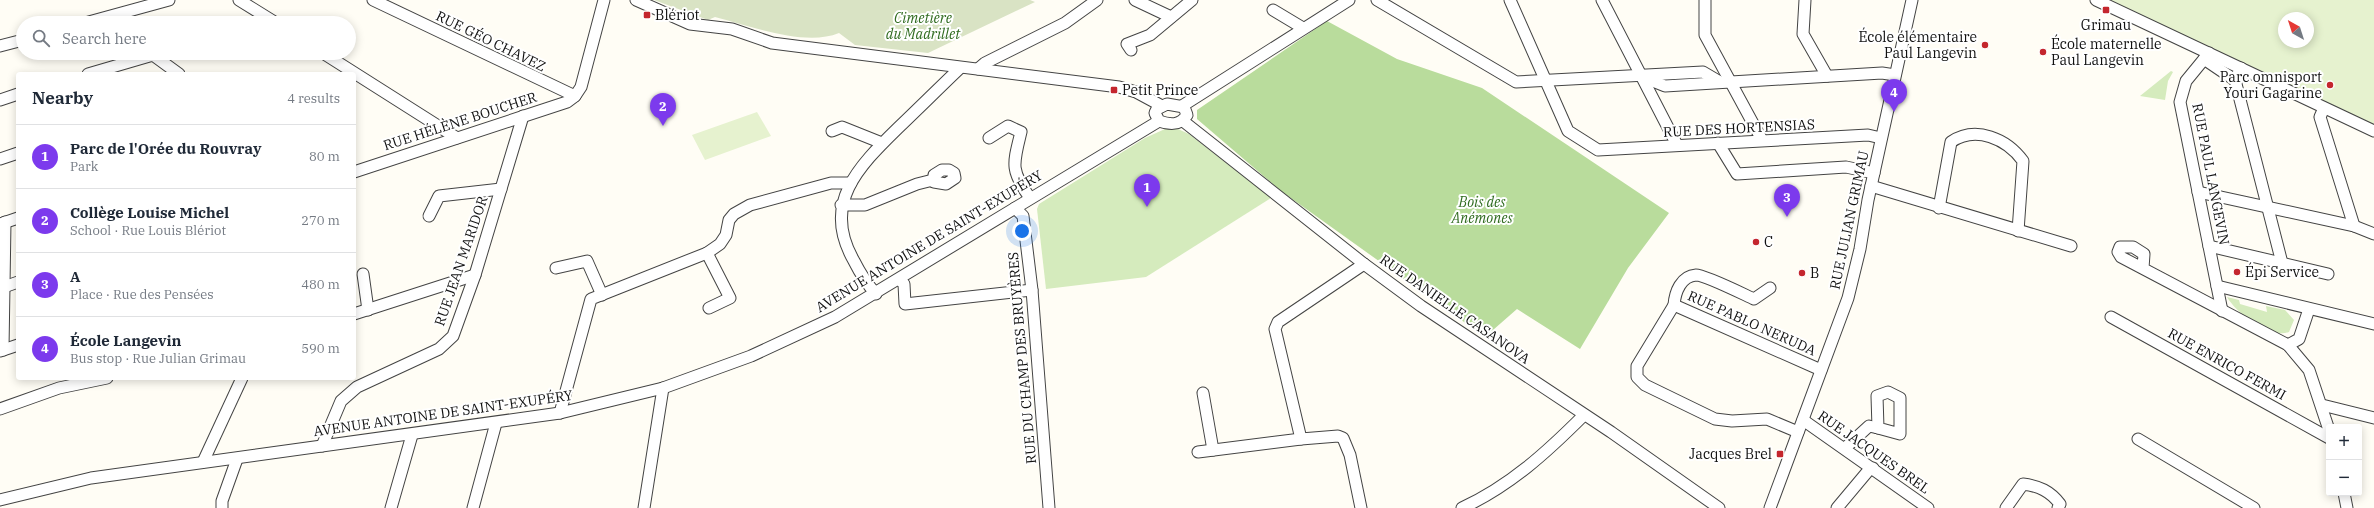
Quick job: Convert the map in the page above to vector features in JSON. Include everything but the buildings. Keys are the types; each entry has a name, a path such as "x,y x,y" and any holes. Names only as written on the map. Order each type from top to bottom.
{"street":[{"path":"111,16 169,0"},
{"path":"239,0 265,16"},
{"name":"RUE GÉO CHAVEZ","path":"373,0 575,96"},
{"path":"575,96 581,87 604,0"},
{"path":"636,0 690,24 732,30 772,43 1123,88 1153,99 1162,106"},
{"path":"978,69 985,63 1065,23 1097,0"},
{"path":"1135,0 1171,17"},
{"path":"1131,50 1127,44 1150,35 1192,0"},
{"path":"1182,106 1187,115 1183,121 1170,124 1159,121 1155,113 1162,106 1173,104 1182,106 1348,0"},
{"path":"1377,0 1507,77 1526,83 1641,76 1665,86 1882,72 1895,75"},
{"path":"1510,0 1545,81"},
{"path":"1602,0 1677,146"},
{"path":"1705,0 1705,34 1725,82 1762,140"},
{"path":"1805,0 1803,34 1806,42 1827,76"},
{"name":"RUE JULIAN GRIMAU","path":"1770,508 1801,426 1855,272 1881,138 1912,0"},
{"path":"2096,0 2206,56 2241,68 2374,131"},
{"path":"1273,10 1303,28"},
{"path":"0,46 16,42"},
{"path":"2206,56 2235,80 2282,263"},
{"name":"RUE PAUL LANGEVIN","path":"2206,56 2189,76 2181,90 2180,102 2222,311"},
{"path":"95,72 136,60"},
{"path":"160,60 176,72"},
{"path":"334,60 353,72"},
{"path":"876,294 850,258 842,242 839,228 841,205 851,183 861,167 882,143 960,68"},
{"path":"2235,80 2241,68"},
{"path":"356,74 457,138"},
{"name":"RUE DES HORTENSIAS","path":"1545,81 1568,131 1598,150 1868,135 1881,138"},
{"path":"0,100 16,95"},
{"name":"RUE HÉLÈNE BOUCHER","path":"356,171 567,102 575,96"},
{"path":"2324,108 2320,117 2354,226"},
{"name":"RUE JEAN MARIDOR","path":"322,446 341,401 357,387 439,349 453,336 475,275 523,116"},
{"name":"AVENUE ANTOINE DE SAINT-EXUPÉRY","path":"0,500 90,478 203,462 237,459 322,446 412,436 560,413 663,388 751,356 796,337 876,294 1030,198 1159,121"},
{"name":"RUE DANIELLE CASANOVA","path":"1183,121 1364,264 1421,306 1584,415 1719,508"},
{"path":"990,138 1008,126 1021,132 1013,165 1020,184 1030,198"},
{"path":"832,131 842,127 882,143"},
{"path":"1939,208 1951,142 1957,137 1967,135 1991,138 2013,150 2023,162 2018,231"},
{"path":"1718,143 1737,174 1846,167 1874,173"},
{"path":"0,159 16,154"},
{"path":"841,205 865,205 917,184 933,180"},
{"path":"560,413 591,300 707,253 720,244 726,235 729,220 734,214 750,205 831,183 851,183"},
{"path":"1871,186 1939,208 2071,246"},
{"path":"429,216 439,196 501,189"},
{"path":"2198,192 2354,226 2374,234"},
{"name":"RUE DU CHAMP DES BRUYÈRES","path":"1015,208 1023,216 1032,290 1049,508"},
{"path":"16,219 2,223 4,287 2,350 16,345"},
{"path":"2209,246 2328,274"},
{"path":"707,253 730,298 709,308"},
{"path":"556,268 587,261 602,295"},
{"path":"1301,439 1275,329 1278,322 1364,264"},
{"path":"2143,268 2288,346 2309,370 2327,424"},
{"path":"363,274 368,310"},
{"path":"356,313 475,275"},
{"name":"RUE PABLO NERUDA","path":"1770,288 1754,299 1698,275 1690,276 1682,283 1674,296 1674,305 1821,370"},
{"path":"900,280 904,284 905,304 1032,290"},
{"path":"4,287 16,283"},
{"path":"2217,286 2374,324"},
{"name":"RUE JACQUES BREL","path":"1674,305 1637,366 1637,377 1645,385 1715,419 1732,421 1767,419 1801,426 1845,448 1928,508"},
{"path":"2288,346 2299,339 2309,309"},
{"name":"RUE ENRICO FERMI","path":"2111,317 2326,436"},
{"path":"0,409 59,388 97,380"},
{"path":"203,462 241,380"},
{"path":"644,508 663,388"},
{"path":"1203,393 1213,450"},
{"path":"2322,405 2374,418"},
{"path":"1462,508 1506,485 1530,467 1584,415"},
{"path":"473,508 496,423"},
{"path":"1845,448 1869,426 1878,429"},
{"path":"391,508 412,436"},
{"path":"1198,452 1301,439 1333,436 1343,438 1350,455 1361,508"},
{"path":"2138,439 2254,508"},
{"path":"222,508 222,501 237,459"},
{"path":"1837,508 1868,471 1873,468"},
{"path":"2006,508 2023,484 2038,485 2054,495 2060,504 2058,508"},
{"path":"2345,496 2347,508"}],"green space":[{"name":"Cimetière du Madrillet","path":"654,0 1030,0 1035,2 928,53 855,45 839,33 825,37 810,38 778,34 715,17 708,20"},
{"name":"Parc omnisport Youri Gagarine","path":"2106,0 2374,0 2374,126"},
{"name":"Bois des Anémones","path":"1327,21 1397,59 1482,88 1669,213 1628,268 1580,349 1517,309 1485,337 1281,191 1197,119 1197,110"},
{"path":"2171,71 2173,72 2168,81 2165,100 2140,96"},
{"path":"757,112 771,136 705,160 692,135"},
{"path":"1165,129 1178,129 1189,134 1271,198 1146,277 1046,289 1037,209 1039,204 1145,138"},
{"path":"2227,297 2239,300 2240,304 2267,312 2266,306 2285,310 2294,320 2289,332 2273,332 2255,324 2238,311"}],"place":[{"name":"Grimau","path":"2106,10"},
{"name":"Blériot","path":"647,15"},
{"name":"École élémentaire Paul Langevin","path":"1985,45"},
{"name":"École maternelle Paul Langevin","path":"2043,52"},
{"name":"Parc omnisport Youri Gagarine","path":"2330,85"},
{"name":"Petit Prince","path":"1114,90"},
{"name":"École Langevin","path":"1894,112"},
{"name":"Collège Louise Michel","path":"663,126"},
{"name":"Parc de l'Orée du Rouvray","path":"1147,207"},
{"name":"A","path":"1787,217"},
{"name":"C","path":"1756,242"},
{"name":"Épi Service","path":"2237,272"},
{"name":"B","path":"1802,273"},
{"name":"Jacques Brel","path":"1780,454"}]}
